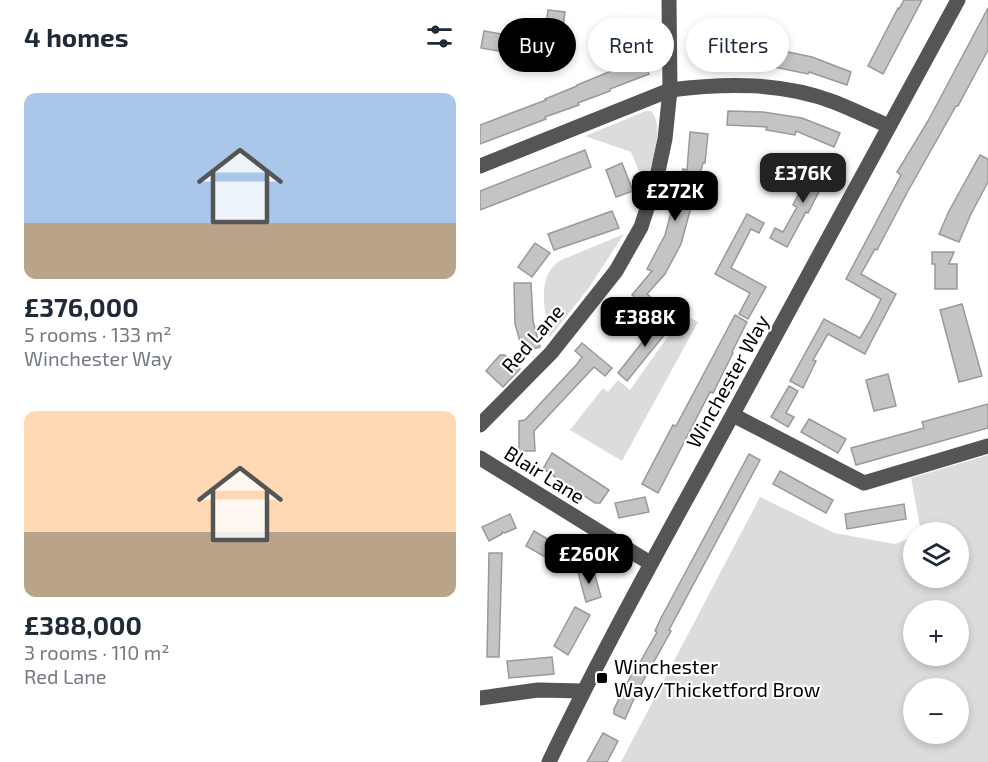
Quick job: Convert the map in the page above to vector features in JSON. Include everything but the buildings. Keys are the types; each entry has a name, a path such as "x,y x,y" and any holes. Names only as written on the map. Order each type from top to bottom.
{"street":[{"name":"Red Lane","path":"480,425 551,353 616,271 641,227 659,170 665,139 670,90 669,0"},
{"name":"Winchester Way","path":"549,762 583,691 650,564 958,0"},
{"path":"480,166 670,90 731,85 779,88 833,101 889,126"},
{"path":"733,415 864,483 988,446"},
{"name":"Blair Lane","path":"480,458 650,564"},
{"path":"480,698 538,690 583,691"}],"shaded area":[{"path":"651,111 655,118 657,137 645,186 631,152 585,136"},
{"path":"624,234 588,289 549,338 544,286 552,268 559,261"},
{"path":"684,314 698,322 622,461 570,430 603,388 608,392 618,380 630,390"},
{"path":"988,455 988,762 621,762 760,497 834,533 895,544 903,541 903,588 969,588 969,522 919,522 911,478"}],"place":[{"name":"Winchester Way/Thicketford Brow","path":"602,678"}]}
